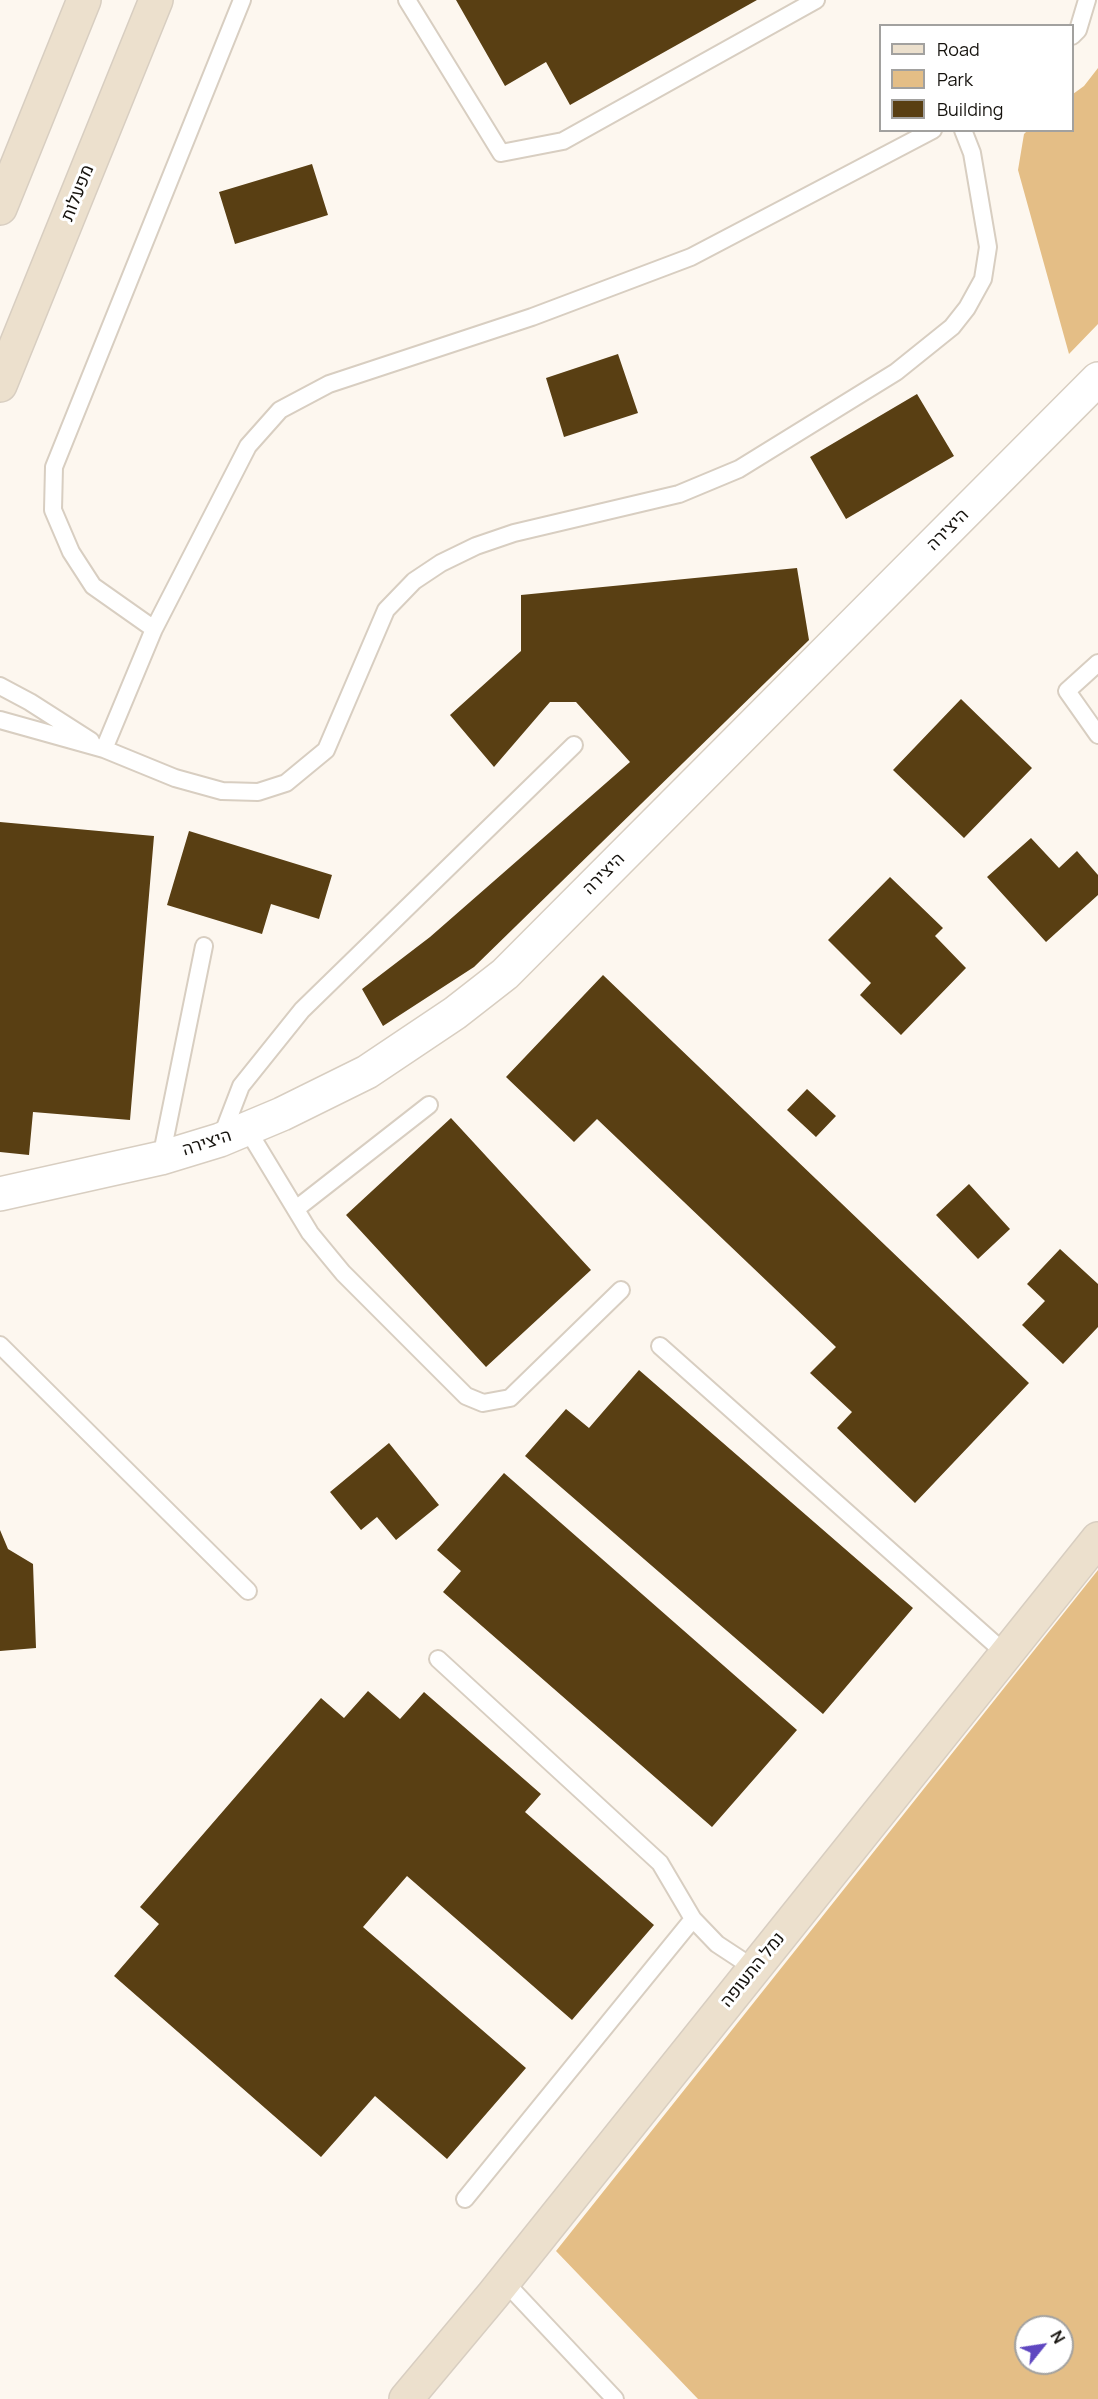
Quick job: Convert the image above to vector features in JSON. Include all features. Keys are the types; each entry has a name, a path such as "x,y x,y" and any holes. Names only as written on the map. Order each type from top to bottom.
{"street":[{"path":"0,208 84,0"},
{"name":"מפעלות","path":"0,385 156,0"},
{"name":"היצירה","path":"0,1194 161,1158 233,1135 367,1072 426,1034 505,974 1098,379"},
{"name":"נמל התעופה","path":"406,2399 504,2281 1098,1539"}],"lane":[{"path":"154,630 93,586 71,552 53,510 54,467 242,0"},
{"path":"407,0 501,153 563,141 816,0"},
{"path":"1074,34 1078,30 1087,0"},
{"path":"104,749 154,630 248,446 280,410 329,384 532,317 691,257 929,132"},
{"path":"0,720 104,749 175,778 222,791 258,792 286,783 326,750 386,610 414,581 441,563 476,546 514,533 679,494 740,469 896,372 952,327 967,308 983,279 988,247 972,153 964,132"},
{"path":"1098,663 1067,691 1098,735"},
{"path":"0,686 30,702 104,749"},
{"path":"574,745 302,1010 241,1086 233,1135 296,1209 310,1233 343,1273 466,1396 483,1403 510,1398 621,1290"},
{"path":"161,1158 204,946"},
{"path":"296,1209 429,1105"},
{"path":"0,1345 248,1591"},
{"path":"660,1346 1006,1654"},
{"path":"438,1659 660,1863 693,1919 717,1944 755,1969"},
{"path":"465,2199 693,1919"},
{"path":"504,2281 615,2399"}],"green space":[{"path":"1098,68 1098,324 1069,354 1018,170 1026,132 1074,132 1074,93 1084,86"},
{"path":"1098,1570 1098,2399 698,2399 556,2251"}],"building":[{"path":"456,0 757,0 570,105 546,62 505,86"},
{"path":"312,164 328,215 235,244 219,192"},
{"path":"618,354 638,413 564,437 546,378"},
{"path":"917,394 954,456 846,519 810,457"},
{"path":"797,568 809,640 474,967 383,1026 362,989 430,937 630,762 576,702 550,702 494,767 450,715 521,651 521,595"},
{"path":"961,699 1032,768 964,838 893,770"},
{"path":"0,822 154,836 130,1120 33,1112 29,1155 0,1152"},
{"path":"189,831 332,875 319,919 271,904 262,934 167,905"},
{"path":"1031,838 1059,868 1077,851 1098,875 1098,895 1046,942 987,877"},
{"path":"890,877 943,928 935,936 966,968 901,1035 860,995 871,983 828,940"},
{"path":"603,975 1029,1383 915,1503 837,1428 852,1412 810,1373 836,1347 597,1119 574,1142 506,1077"},
{"path":"807,1089 836,1116 816,1137 787,1110"},
{"path":"451,1118 591,1270 486,1367 346,1215"},
{"path":"969,1184 1010,1229 978,1259 936,1215"},
{"path":"1060,1249 1098,1284 1098,1327 1063,1364 1022,1325 1045,1301 1027,1284"},
{"path":"639,1370 913,1608 823,1714 525,1456 566,1409 589,1428"},
{"path":"389,1443 439,1505 396,1540 377,1517 361,1530 330,1492"},
{"path":"504,1473 797,1730 712,1827 443,1592 461,1571 437,1550"},
{"path":"0,1530 8,1549 33,1564 36,1648 0,1651"},
{"path":"368,1691 400,1719 424,1692 541,1794 525,1812 654,1925 572,2020 407,1876 363,1927 526,2068 447,2159 375,2096 321,2157 114,1976 159,1924 140,1907 321,1698 344,1718"}]}
